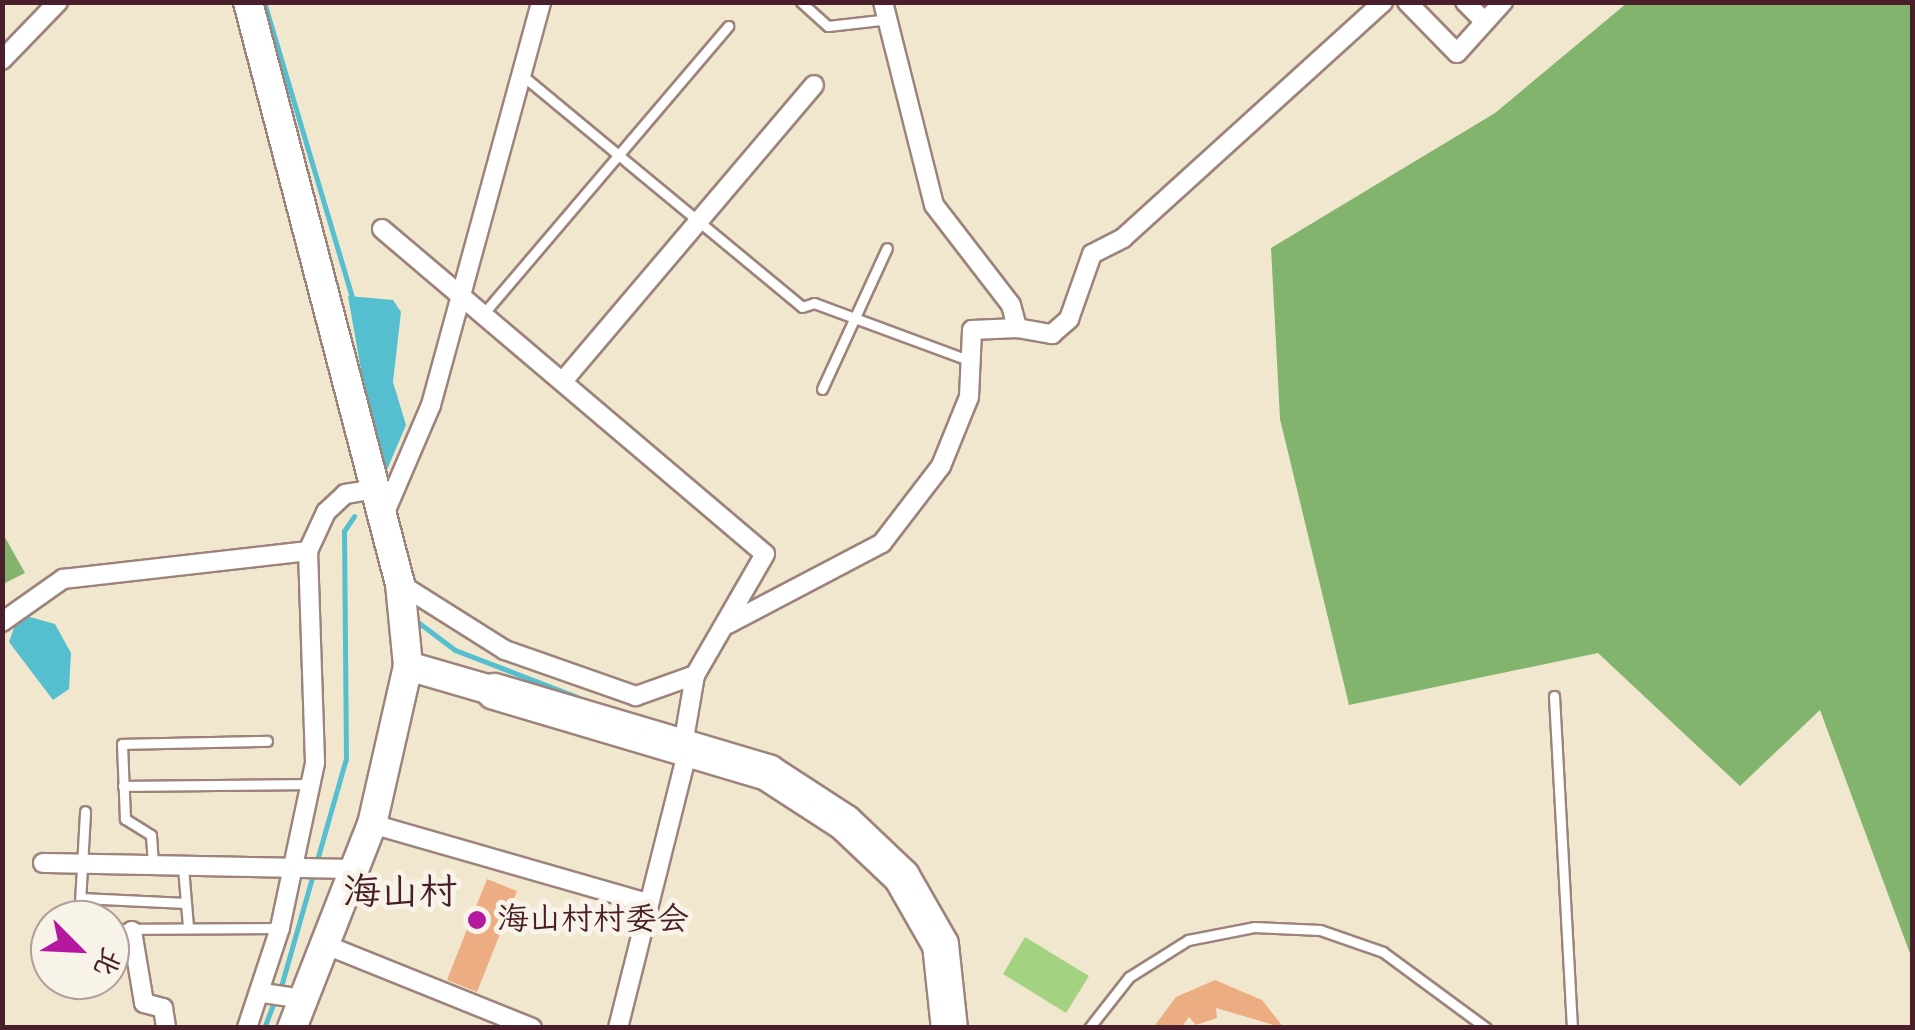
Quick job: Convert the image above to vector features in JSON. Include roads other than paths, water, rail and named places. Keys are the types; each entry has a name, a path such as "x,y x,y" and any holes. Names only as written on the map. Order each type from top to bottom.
{"highway":[{"path":"494,690 766,772 844,822 901,876 940,944 949,1028"}],"street":[{"path":"2,60 58,2"},
{"path":"248,2 370,490 400,584 408,666 372,824 344,870 326,945 295,998 292,1028"},
{"path":"380,527 431,405 541,2"},
{"path":"728,624 882,543 942,466 970,396 968,360 972,330 1062,331 1092,254 1167,200 1383,2"},
{"path":"1406,2 1457,53 1503,2"},
{"path":"1465,2 1486,22"},
{"path":"882,11 934,205 1011,306 1017,328"},
{"path":"563,382 814,85"},
{"path":"382,229 766,554 695,676 684,732"},
{"path":"247,1028 265,994 312,784 318,668 308,550 326,512 345,494 370,490"},
{"path":"2,622 62,580 308,550"},
{"path":"400,584 453,624 554,671 636,696 695,676"},
{"path":"408,666 494,690"},
{"path":"618,1028 684,765"},
{"path":"372,824 647,903"},
{"path":"43,863 344,870"},
{"path":"132,931 144,1002 164,1008 166,1028"},
{"path":"326,945 532,1028"},
{"path":"265,994 295,998"}],"lane":[{"path":"800,2 828,26 882,11"},
{"path":"483,314 728,26"},
{"path":"520,74 802,307 851,317 968,360"},
{"path":"822,389 851,317 886,248"},
{"path":"1554,696 1572,1028"},
{"path":"153,864 151,835 125,819 122,744 267,741"},
{"path":"123,786 312,784"},
{"path":"85,811 81,898 186,903"},
{"path":"183,864 188,927"},
{"path":"1089,1028 1130,977 1188,940 1254,927 1320,930 1383,952 1486,1028"},
{"path":"132,931 280,928"}],"water":[{"path":"348,296 393,300 401,312 393,382 406,425 381,484"},
{"path":"19,614 55,624 71,653 69,689 53,700 9,642"}],"waterway":[{"path":"264,2 353,301"},
{"path":"280,990 346,759 344,531 354,516"},
{"path":"415,620 455,650 577,697"},
{"path":"264,1028 275,1000"}],"place":[{"name":"海山村村委会","path":"477,920"}],"district":[{"name":"海山村","path":"400,894"}]}
